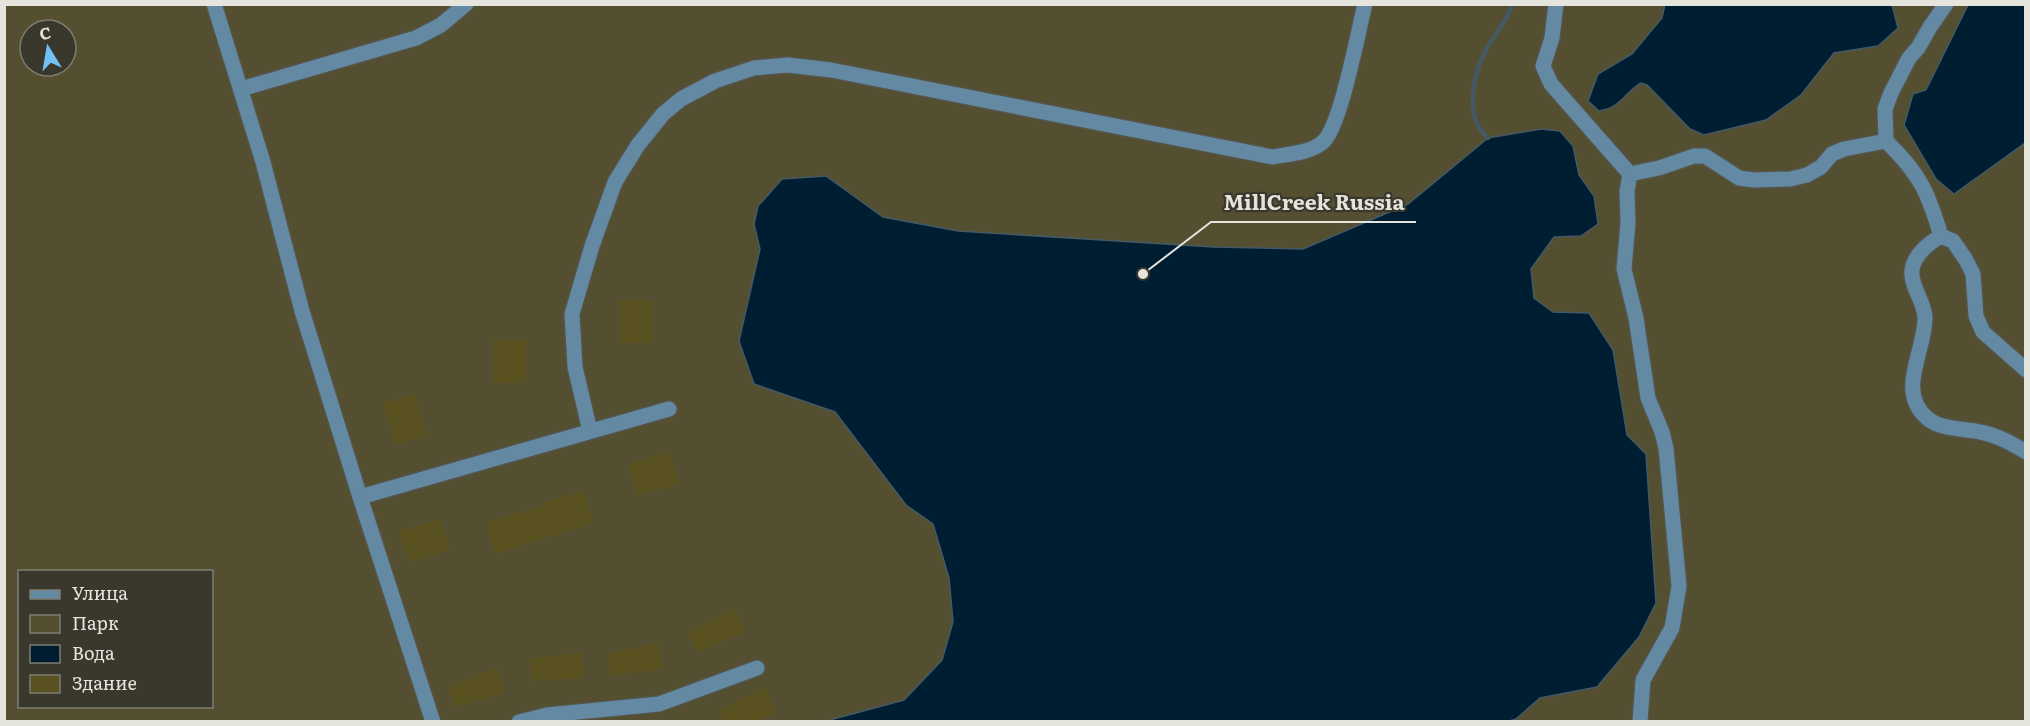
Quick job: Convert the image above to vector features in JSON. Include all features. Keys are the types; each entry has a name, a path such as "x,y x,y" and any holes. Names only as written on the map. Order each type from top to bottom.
{"lane":[{"path":"214,4 263,162 302,311 433,722"},
{"path":"241,89 416,38 441,26 466,4"},
{"path":"590,431 575,367 572,315 592,246 615,182 638,146 663,114 681,99 715,81 754,68 788,65 842,72 1272,157 1304,152 1324,142 1335,123 1365,4"},
{"path":"1556,4 1552,38 1543,66 1546,75 1551,84 1630,174"},
{"path":"1946,4 1909,58 1891,93 1885,109 1886,141 1911,168 1926,190 1941,236 1953,241 1966,260 1973,274 1976,316 1983,332 2025,370"},
{"path":"1630,174 1659,168 1694,156 1705,156 1739,177 1754,180 1790,178 1806,175 1821,167 1832,154 1844,149 1886,141"},
{"path":"1630,174 1627,191 1624,269 1636,318 1648,398 1662,432 1665,448 1679,586 1672,628 1643,680 1640,722"},
{"path":"1941,236 1929,244 1918,256 1912,270 1925,317 1924,336 1913,374 1912,390 1916,405 1926,417 1936,424 2000,437 2025,452"},
{"path":"360,497 669,409"},
{"path":"519,722 547,715 659,704 757,668"}],"green space":[{"path":"4,5 2025,5 2025,721 5,721"}],"water":[{"path":"1665,4 1892,5 1898,28 1878,46 1834,53 1801,95 1766,120 1704,135 1690,129 1647,85 1641,83 1612,107 1599,111 1588,101 1598,74 1632,54 1662,18"},
{"path":"1968,5 2025,5 2025,143 1954,194 1936,179 1904,125 1913,94 1926,90"},
{"path":"1541,129 1560,131 1573,146 1579,175 1594,196 1598,224 1581,236 1554,237 1531,269 1534,298 1553,312 1589,313 1613,350 1627,435 1646,454 1656,603 1639,637 1597,687 1540,698 1516,719 1506,722 826,721 904,700 942,660 953,622 949,578 933,524 906,505 835,412 754,384 739,341 760,249 754,224 758,206 782,179 826,176 883,217 958,231 1214,247 1303,249 1408,204 1488,138"}],"building":[{"path":"620,300 653,300 653,343 620,343"},
{"path":"493,340 526,340 526,383 493,383"},
{"path":"415,394 427,436 395,445 383,403"},
{"path":"669,452 679,484 637,496 628,464"},
{"path":"584,491 593,523 495,554 486,522 543,506 543,503"},
{"path":"440,519 450,550 408,562 399,531"},
{"path":"734,608 745,632 697,652 688,632"},
{"path":"658,643 662,669 611,676 607,654"},
{"path":"581,652 584,678 532,681 530,659"},
{"path":"497,668 505,693 455,707 448,686"},
{"path":"766,688 776,713 755,722 724,722 719,710"}],"waterway":[{"path":"1488,138 1476,120 1473,102 1475,83 1482,58 1506,19 1512,4"}],"place":[{"name":"MillCreek Russia","path":"1143,274"}]}
